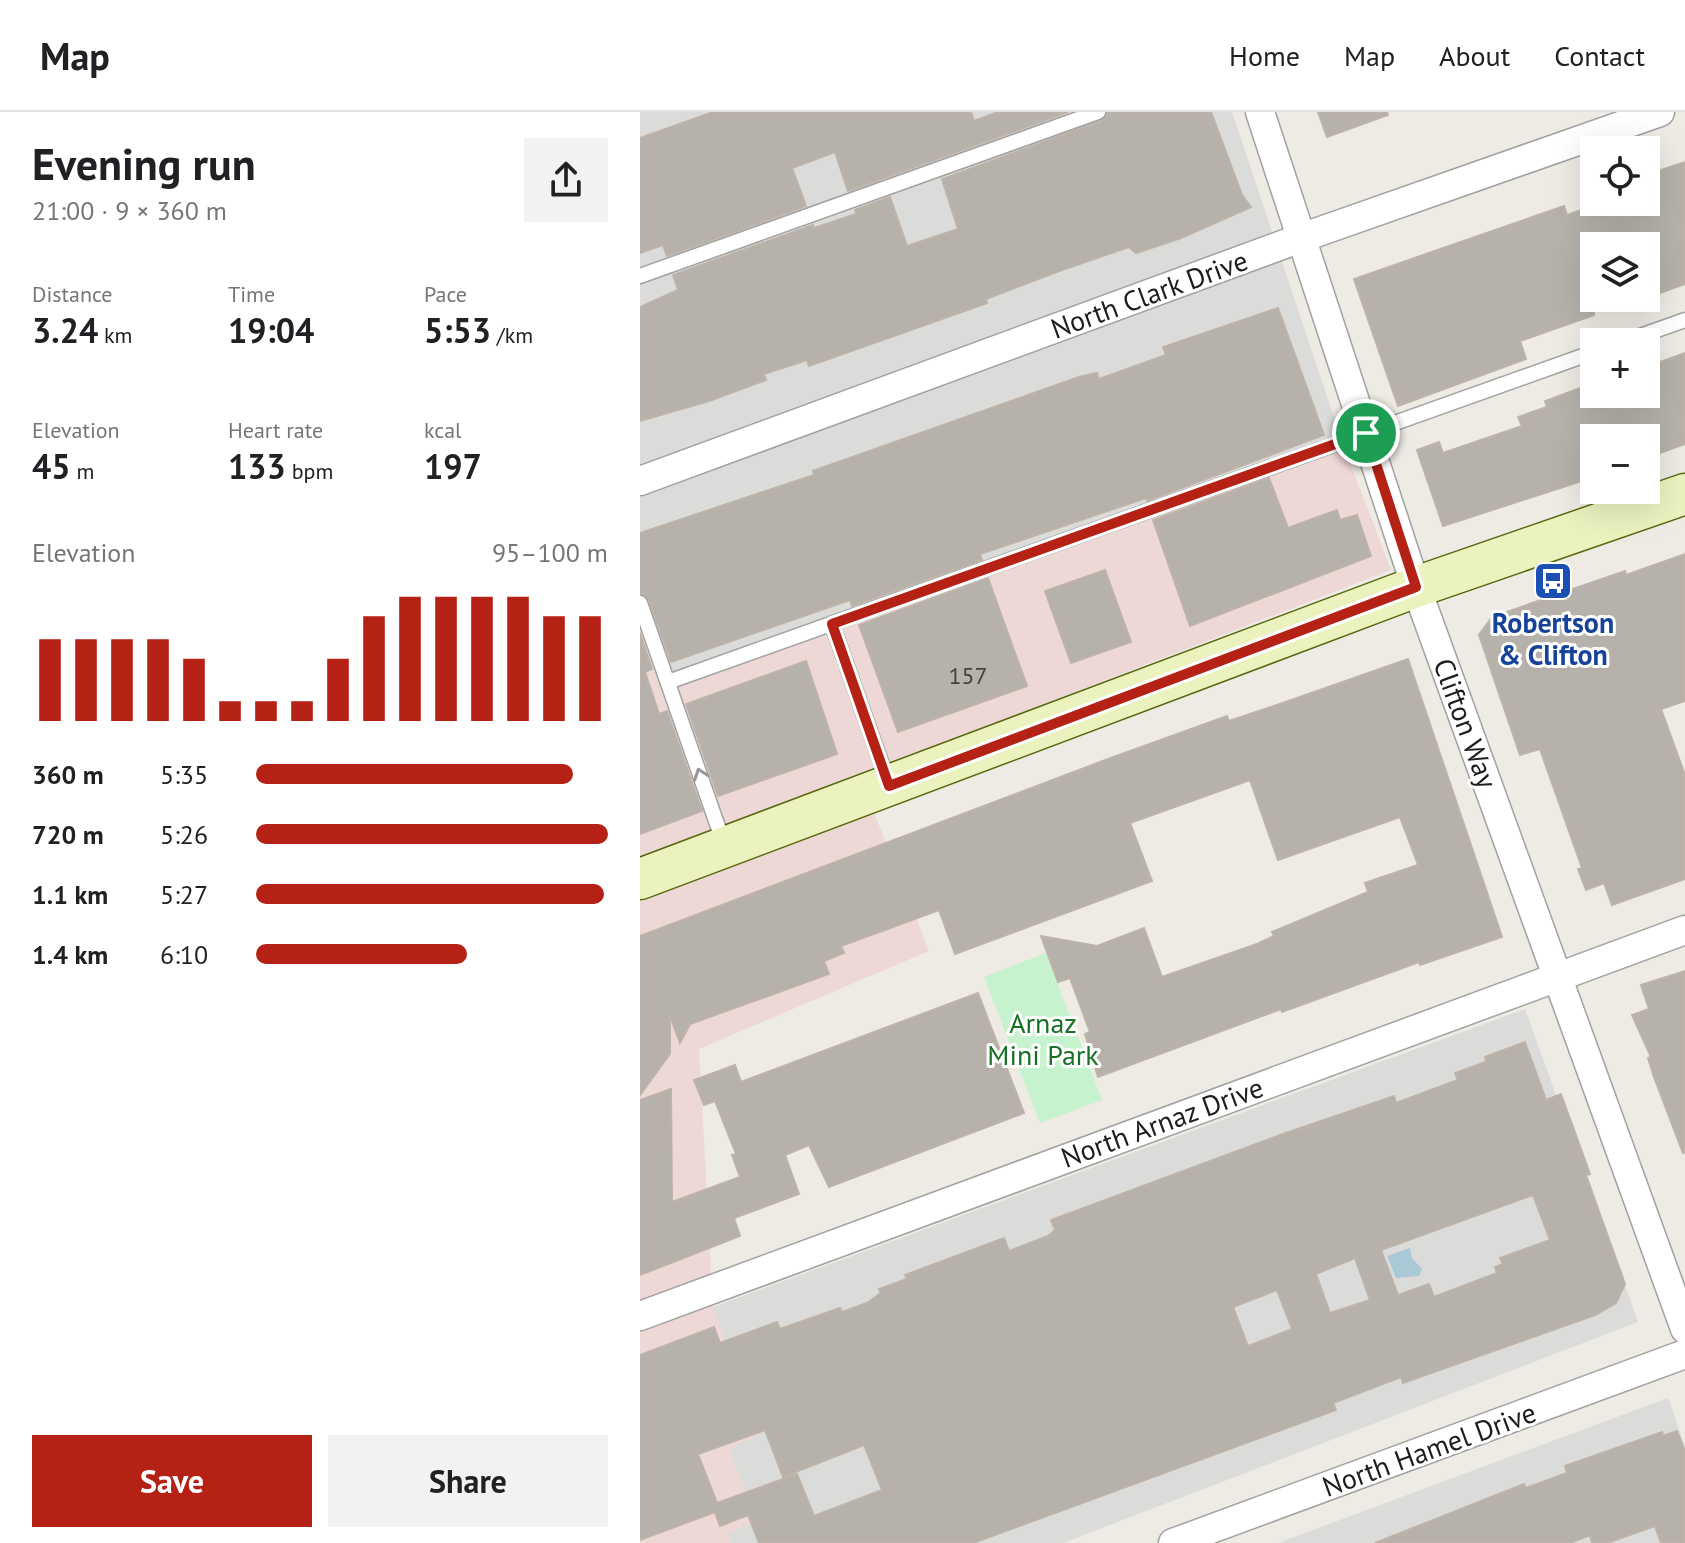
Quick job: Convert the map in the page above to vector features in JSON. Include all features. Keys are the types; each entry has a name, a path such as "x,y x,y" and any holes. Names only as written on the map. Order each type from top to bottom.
{"main road":[{"path":"640,879 1416,587 1685,494"}],"street":[{"name":"Clifton Way","path":"1260,112 1416,587 1685,1329"},
{"name":"North Clark Drive","path":"640,481 1301,238 1660,112"},
{"name":"North Arnaz Drive","path":"640,1316 1685,930"},
{"name":"North Hamel Drive","path":"1173,1543 1685,1354"}],"lane":[{"path":"640,276 1098,112"},
{"path":"1660,329 1685,320"},
{"path":"668,682 1580,357"},
{"path":"640,603 725,848"},
{"path":"832,624 889,786"}],"shaded area":[{"path":"640,112 1232,112 1345,450 677,684 640,579"},
{"path":"1345,450 1391,570 859,775 929,951 699,1049 713,1307 759,1435 729,1449 758,1522 728,1532 731,1543 640,1543 640,579 678,684"},
{"path":"1525,1009 1638,1322 1063,1543 731,1543 727,1533 758,1521 728,1449 713,1307"},
{"path":"1668,1398 1685,1446 1685,1543 1278,1543"}],"green space":[{"name":"Arnaz Mini Park","path":"1046,953 1102,1100 1040,1123 984,977"}],"water":[{"path":"1410,1248 1412,1258 1422,1269 1419,1276 1396,1278 1387,1256"}],"building":[{"path":"713,112 971,112 974,121 998,112 1068,112 848,191 835,152 792,168 806,206 667,256 663,245 640,253 640,138"},
{"path":"1108,112 1211,112 1242,195 1251,207 1181,238 1136,253 1129,247 986,299 987,303 809,366 807,360 764,374 766,380 640,421 640,307 678,290 673,275 813,225 814,228 856,214 855,210 890,197 907,246 958,229 942,179 1101,121"},
{"path":"1318,112 1387,112 1388,115 1327,137"},
{"path":"1685,162 1685,284 1660,293 1660,232 1580,232 1580,312 1594,312 1594,315 1520,341 1526,359 1398,406 1354,279 1564,206 1567,215 1580,211 1580,216 1660,216 1660,170"},
{"path":"1278,308 1324,435 1147,501 1146,498 980,554 982,560 852,606 850,600 671,662 649,600 640,593 640,533 814,475 813,471 1079,377 1097,373 1099,379 1166,355 1163,347"},
{"path":"1685,353 1685,444 1660,453 1660,424 1580,424 1580,482 1443,526 1417,450 1439,442 1443,453 1522,426 1518,417 1547,407 1545,401 1580,388 1580,408 1660,408 1660,362"},
{"path":"1269,478 1288,528 1337,510 1340,520 1357,515 1371,556 1190,626 1153,520"},
{"path":"1685,554 1685,701 1661,709 1685,775 1685,879 1612,905 1604,883 1586,890 1578,869 1582,868 1540,749 1520,755 1479,635 1492,617 1625,571 1626,575"},
{"path":"1105,570 1131,642 1071,663 1045,591"},
{"path":"988,578 1027,686 898,732 859,625"},
{"path":"640,633 652,669 645,672 659,714 667,711 702,811 640,834"},
{"path":"1408,659 1502,937 1420,965 1419,962 1282,1012 1281,1009 1098,1077 1085,1034 1090,1032 1070,978 1058,982 1041,936 1097,946 1144,928 1162,977 1257,944 1274,936 1272,932 1368,892 1365,883 1418,865 1400,817 1278,860 1250,780 1130,823 1152,881 955,954 939,910 841,946 844,953 824,961 829,974 690,1024 680,1043 670,1016 670,1054 640,1095 640,936 1227,716 1229,721"},
{"path":"806,661 837,754 718,796 686,704"},
{"path":"1685,971 1683,1153 1654,1077 1648,1058 1651,1057 1632,1015 1649,1009 1641,985"},
{"path":"978,993 1024,1113 829,1187 809,1145 785,1155 799,1194 734,1218 740,1236 640,1275 640,1100 671,1089 672,1202 740,1177 732,1155 736,1154 715,1101 704,1105 694,1080 735,1065 741,1082"},
{"path":"1525,1042 1546,1100 1561,1094 1625,1284 1616,1303 1595,1315 1403,1383 1401,1377 1333,1403 1336,1410 973,1543 759,1543 748,1515 720,1526 715,1512 640,1540 640,1355 714,1327 720,1343 777,1322 780,1329 840,1308 842,1312 867,1303 881,1293 879,1289 907,1279 905,1275 1004,1238 1009,1251 1048,1236 1055,1230 1051,1220 1286,1133 1394,1096 1396,1103 1458,1080 1455,1073 1486,1062 1485,1057","holes":["1533,1195 1550,1240 1500,1258 1503,1264 1495,1267 1497,1273 1434,1297 1429,1284 1398,1295 1381,1250","1355,1258 1370,1300 1330,1313 1316,1274","1277,1290 1292,1329 1248,1346 1233,1307","765,1430 783,1477 864,1445 882,1490 814,1516 797,1474 717,1503 698,1454"]},
{"path":"1677,1431 1685,1451 1685,1543 1661,1543 1655,1526 1607,1543 1592,1543 1590,1535 1570,1543 1375,1543 1524,1484 1526,1488 1567,1473 1565,1466 1662,1432 1663,1436"}],"place":[{"name":"Robertson & Clifton","path":"1553,581"}],"route":[{"path":"1366,433 1416,587 889,786 832,624 1366,433"}]}
